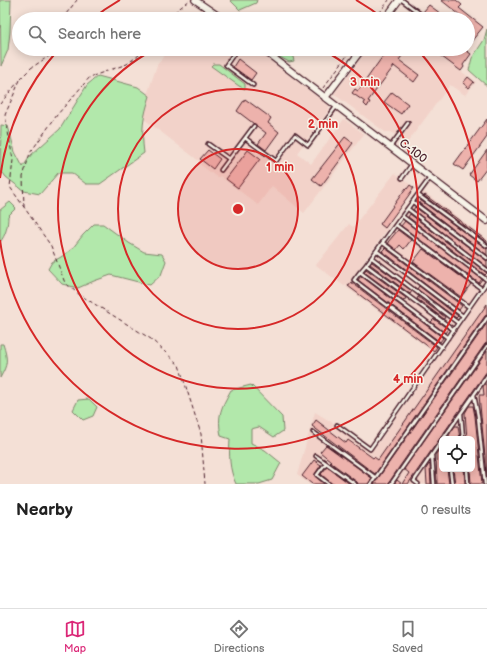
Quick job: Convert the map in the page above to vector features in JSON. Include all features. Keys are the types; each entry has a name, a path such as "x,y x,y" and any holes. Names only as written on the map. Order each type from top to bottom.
{"street":[{"path":"195,0 213,12"},
{"path":"391,12 400,0"},
{"name":"С-100","path":"271,56 320,92 357,126 390,147 487,221"},
{"path":"325,98 357,56"}],"lane":[{"path":"400,0 417,12"},
{"path":"232,56 226,65 253,85"},
{"path":"245,138 276,161 295,135 308,145 337,107"},
{"path":"390,147 408,123"},
{"path":"221,170 254,126"},
{"path":"208,144 229,159"},
{"path":"402,178 412,164"},
{"path":"430,178 372,258 354,280 442,347"},
{"path":"418,195 487,246"},
{"path":"413,202 487,258"},
{"path":"408,209 487,270"},
{"path":"337,425 370,449 487,281 402,216"},
{"path":"396,225 482,289"},
{"path":"383,243 470,307"},
{"path":"377,251 464,316"},
{"path":"372,258 458,323"},
{"path":"366,265 454,330"},
{"path":"360,272 448,338"},
{"path":"371,484 487,318"},
{"path":"391,484 487,346"},
{"path":"445,436 487,376"},
{"path":"474,395 478,416 485,484"},
{"path":"460,414 463,436"},
{"path":"313,432 376,478"},
{"path":"418,484 414,481 439,445"},
{"path":"432,455 434,484"},
{"path":"316,456 355,484"},
{"path":"326,463 317,475 329,484"},
{"path":"450,472 452,484"},
{"path":"467,472 468,484"}],"path":[{"path":"67,12 76,0"},
{"path":"175,12 190,0"},
{"path":"380,12 389,0"},
{"path":"0,104 31,68 49,56"},
{"path":"24,208 23,177 30,153 57,115 90,77 127,64 138,56"},
{"path":"320,92 347,56"},
{"path":"20,80 5,115 14,160 10,187 51,246 65,283 80,295 151,339 178,365 201,434 205,484"}],"shaded area":[{"path":"201,8 206,12 198,12"},
{"path":"164,56 264,56 329,106 329,110 297,153 311,164 344,119 364,134 304,213 272,186 258,205 220,176 218,178 198,163 199,161 140,116 157,65"},
{"path":"363,56 440,56 476,82 465,95 450,85 407,143 391,132 385,132 334,94"},
{"path":"395,173 415,188 389,223 391,224 353,277 423,191 487,239 487,277 435,353 346,287 347,285 344,286 316,265 349,224 353,227"},
{"path":"487,287 487,484 309,484 297,475 315,412 375,448"}],"green space":[{"path":"0,0 11,0 8,50 1,66"},
{"path":"230,0 257,0 256,3 240,10"},
{"path":"487,29 487,86 469,70 472,58 475,56 475,54 484,40"},
{"path":"278,56 292,56 294,61 289,62"},
{"path":"213,64 219,64 245,84 245,89 211,66"},
{"path":"98,76 138,87 150,96 143,124 144,153 100,184 86,184 72,173 58,173 40,194 24,191 6,177 0,169 1,125 8,126 15,152 23,167 31,155 60,129 87,85"},
{"path":"10,202 16,208 8,216 6,230 0,242 0,210"},
{"path":"94,224 103,224 144,252 162,254 166,261 161,275 150,285 111,275 78,288 62,284 48,269 52,262 72,249"},
{"path":"0,344 3,344 6,354 6,362 5,369 0,378"},
{"path":"251,385 282,417 283,431 274,437 259,427 251,429 251,443 265,450 281,463 272,480 259,484 236,484 230,462 230,439 221,436 219,422 222,407 231,390"},
{"path":"89,399 97,407 93,416 83,420 73,410 78,400"}],"building":[{"path":"441,0 456,0 462,5 459,8 464,12 456,12"},
{"path":"429,5 438,12 423,12"},
{"path":"475,21 483,27 475,37"},
{"path":"383,56 402,56 399,60 419,75 414,82 394,66 368,101 370,102 367,107 364,104 365,102 352,93 355,89 358,91"},
{"path":"441,56 470,56 463,65 464,67 461,71"},
{"path":"238,59 256,73 251,80 233,67"},
{"path":"468,77 474,82 469,88 463,83"},
{"path":"392,92 408,104 401,114 384,102"},
{"path":"245,99 271,118 268,123 279,132 266,150 258,144 266,133 237,111"},
{"path":"487,119 487,137 463,170 454,164"},
{"path":"345,137 353,143 321,186 312,179"},
{"path":"208,150 220,159 213,169 200,159"},
{"path":"248,150 260,159 238,188 226,179"},
{"path":"487,150 487,168 477,181 469,175"},
{"path":"410,185 414,188 385,228 380,224 406,188 407,189"},
{"path":"425,195 487,241 487,243 424,196"},
{"path":"420,200 487,249 487,255 419,203"},
{"path":"415,207 487,261 487,267 413,210"},
{"path":"410,214 487,273 485,275 408,217"},
{"path":"405,221 482,279 479,283 401,226"},
{"path":"398,230 411,240 404,249 400,245 396,250 388,242"},
{"path":"385,248 462,306 459,310 382,251"},
{"path":"423,249 471,284 461,297 413,262"},
{"path":"372,262 412,291 410,294 370,264"},
{"path":"366,269 406,298 404,301 364,272"},
{"path":"361,276 442,337 443,338 440,342 358,280"},
{"path":"351,282 437,347 434,351 348,286"},
{"path":"419,286 458,316 456,318 417,289"},
{"path":"418,297 445,317 444,319 417,299"},
{"path":"487,304 487,315 375,474 312,426 316,420 346,443 348,440 378,460"},
{"path":"434,319 448,329 445,333 431,322"},
{"path":"487,323 487,343 388,484 374,484"},
{"path":"487,351 487,371 442,436 439,436 439,440 408,484 402,484 409,473 404,469"},
{"path":"487,383 487,477 479,395 484,395 483,386"},
{"path":"469,406 473,406 482,484 471,484 470,472 475,472 475,436 467,436 465,413"},
{"path":"455,426 458,426 460,436 449,435"},
{"path":"326,445 372,478 368,484 358,484 330,462 331,461 320,452"},
{"path":"439,450 439,472 447,472 449,484 437,484 436,454"},
{"path":"314,460 321,465 315,476 324,484 312,484 302,476"},
{"path":"429,464 431,484 427,484 426,469"},
{"path":"327,467 350,484 332,484 321,474"},
{"path":"453,472 464,472 465,484 455,484"},
{"path":"397,480 402,484 394,484"}]}
